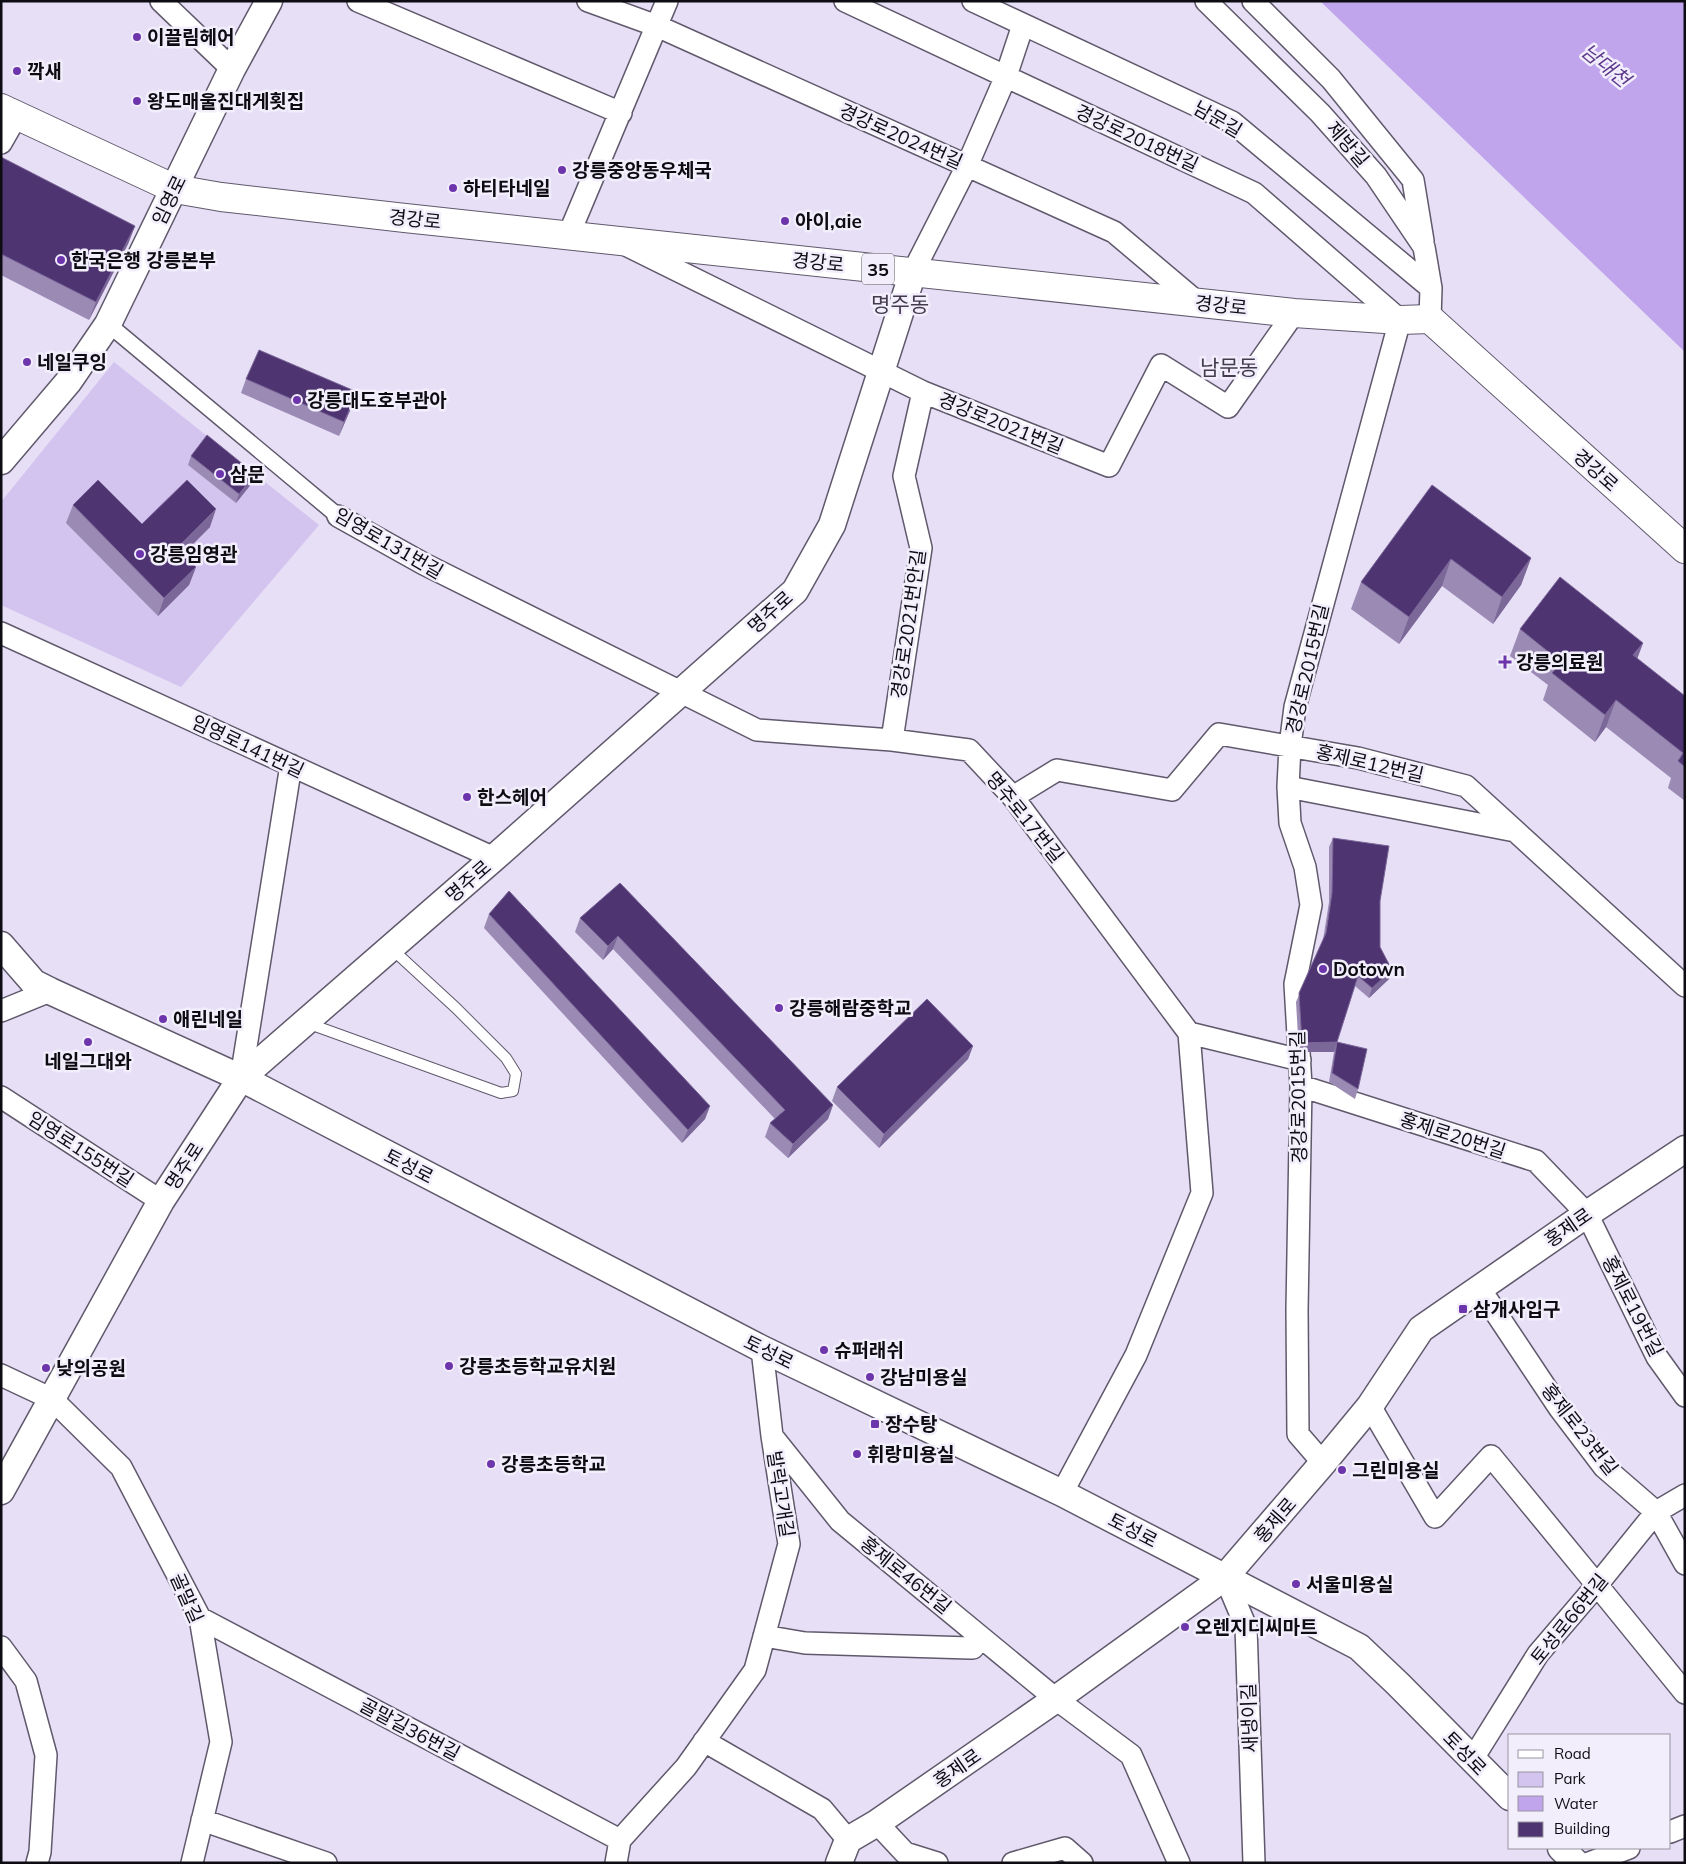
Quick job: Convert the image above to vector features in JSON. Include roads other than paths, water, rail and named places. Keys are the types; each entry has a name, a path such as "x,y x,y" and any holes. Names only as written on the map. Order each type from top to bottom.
{"main road":[{"name":"경강로","path":"9,112 175,189 221,197 1294,313 1400,320 1430,319 1685,549"}],"street":[{"path":"161,1 232,69"},
{"name":"임영로","path":"1,461 69,380 108,324 232,69 269,1"},
{"path":"358,1 621,113"},
{"name":"경강로2024번길","path":"588,1 657,26 1114,232 1197,302"},
{"path":"569,234 667,1"},
{"name":"경강로2018번길","path":"845,1 1254,192 1400,320"},
{"name":"남문길","path":"973,1 1232,122 1431,288"},
{"name":"제방길","path":"1206,1 1320,113 1376,176 1424,247 1431,288 1430,319"},
{"path":"1253,1 1331,79 1413,180 1424,247"},
{"path":"913,272 967,166 1006,76 1023,24"},
{"path":"1,143 9,112"},
{"name":"경강로2021번길","path":"618,241 923,392 1109,466 1161,365 1228,407 1294,313"},
{"name":"명주로","path":"1,1491 161,1201 241,1078 494,858 795,590 832,525 913,272"},
{"name":"경강로2015번길","path":"1323,1464 1298,1434 1297,1310 1301,1086 1295,984 1311,905 1305,866 1290,822 1288,787 1290,746 1295,707 1400,320"},
{"name":"임영로131번길","path":"108,324 338,516 424,564 681,692"},
{"name":"경강로2021번안길","path":"892,740 921,548 904,476 923,392"},
{"name":"임영로141번길","path":"1,633 494,858"},
{"name":"명주로17번길","path":"681,692 757,730 892,740 969,750 1013,797 1189,1033"},
{"name":"홍제로12번길","path":"1013,797 1057,770 1172,790 1219,734 1358,758 1466,786 1685,986"},
{"path":"241,1078 291,765"},
{"path":"1288,787 1516,831"},
{"name":"토성로","path":"1,945 34,983 241,1078 762,1349 1062,1493 1359,1647 1508,1795"},
{"path":"1,1011 50,991"},
{"path":"1062,1493 1136,1355 1202,1193 1189,1033 1300,1060"},
{"name":"홍제로20번길","path":"1301,1086 1536,1161 1587,1214"},
{"name":"임영로155번길","path":"1,1096 161,1201"},
{"name":"홍제로","path":"843,1852 877,1823 1056,1699 1225,1577 1323,1464 1370,1406 1421,1329 1587,1214 1685,1149"},
{"name":"홍제로19번길","path":"1587,1214 1657,1357 1685,1396"},
{"name":"홍제로23번길","path":"1480,1289 1560,1409 1604,1467 1656,1512 1685,1564"},
{"name":"발락고개길","path":"620,1840 686,1767 755,1670 790,1544 772,1436 762,1349"},
{"name":"골말길","path":"1,1375 52,1399 122,1467 200,1618 221,1742 192,1863"},
{"path":"1370,1406 1435,1517 1491,1456 1598,1584 1685,1694"},
{"name":"홍제로46번길","path":"772,1436 840,1521 1056,1699 1131,1754 1179,1863"},
{"name":"토성로66번길","path":"1472,1760 1538,1654 1656,1512 1685,1495"},
{"name":"새냉이길","path":"1225,1577 1246,1626 1254,1863"},
{"name":"골말길36번길","path":"200,1618 620,1840"},
{"path":"764,1636 804,1643 972,1648 976,1634"},
{"path":"1,1647 26,1681 46,1755 40,1852 37,1863"},
{"path":"704,1741 822,1809 843,1852"},
{"path":"202,1820 326,1863"},
{"path":"877,1823 905,1853 937,1863"},
{"path":"1671,1832 1685,1826"},
{"path":"616,1863 620,1840"},
{"path":"1013,1863 1065,1848 1082,1863"},
{"path":"1562,1849 1576,1863"},
{"path":"1590,1863 1626,1849"}],"lane":[{"path":"305,1023 501,1093 513,1090 516,1074 506,1058 456,1008 391,948"}],"water":[{"name":"남대천","path":"1320,1 1685,1 1685,352"}],"place":[{"name":"이끌림헤어","path":"137,37"},
{"name":"깍새","path":"17,71"},
{"name":"왕도매울진대게횟집","path":"137,101"},
{"name":"강릉중앙동우체국","path":"562,170"},
{"name":"하티타네일","path":"453,188"},
{"name":"아이,aie","path":"785,221"},
{"name":"한국은행 강릉본부","path":"61,260"},
{"name":"네일쿠잉","path":"27,362"},
{"name":"강릉대도호부관아","path":"297,400"},
{"name":"삼문","path":"220,474"},
{"name":"강릉임영관","path":"140,554"},
{"name":"강릉의료원","path":"1505,662"},
{"name":"한스헤어","path":"467,797"},
{"name":"Dotown","path":"1323,969"},
{"name":"강릉해람중학교","path":"779,1008"},
{"name":"애린네일","path":"163,1019"},
{"name":"네일그대와","path":"88,1042"},
{"name":"삼개사입구","path":"1463,1309"},
{"name":"슈퍼래쉬","path":"824,1350"},
{"name":"강릉초등학교유치원","path":"449,1366"},
{"name":"낮의공원","path":"46,1368"},
{"name":"강남미용실","path":"870,1377"},
{"name":"장수탕","path":"875,1424"},
{"name":"휘랑미용실","path":"857,1454"},
{"name":"강릉초등학교","path":"491,1464"},
{"name":"그린미용실","path":"1342,1470"},
{"name":"서울미용실","path":"1296,1584"},
{"name":"오렌지디씨마트","path":"1185,1627"}],"district":[{"name":"명주동","path":"900,304"},
{"name":"남문동","path":"1229,367"}]}
